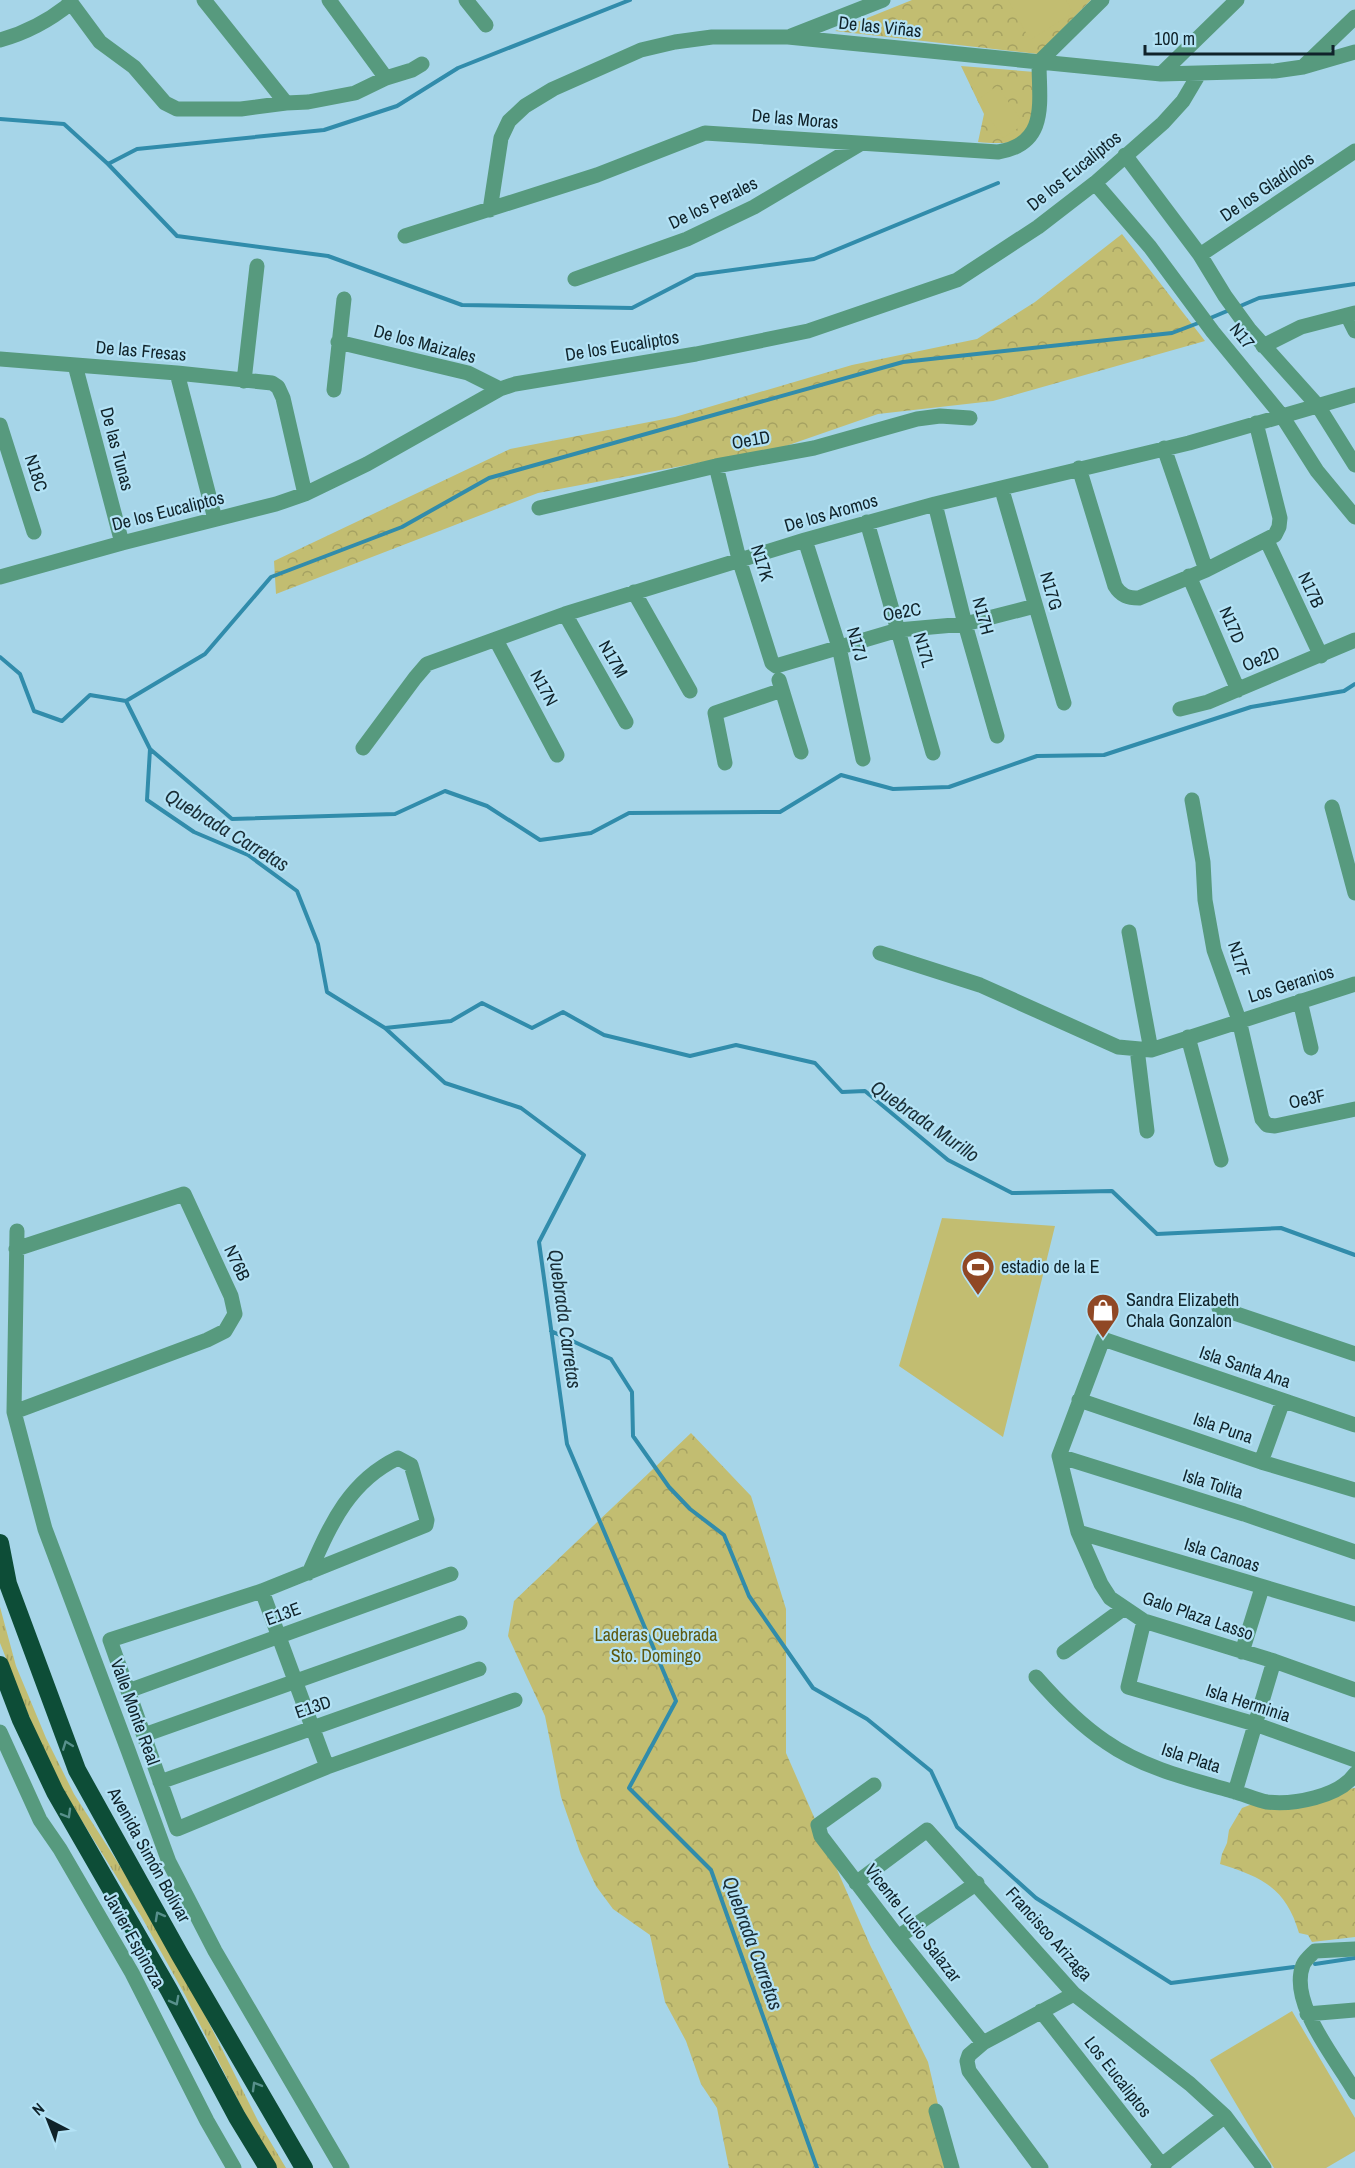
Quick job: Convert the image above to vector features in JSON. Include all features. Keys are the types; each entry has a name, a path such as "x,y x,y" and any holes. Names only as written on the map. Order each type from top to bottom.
{"highway":[{"name":"Avenida Simón Bolívar","path":"0,1543 8,1584 77,1770 180,1955 304,2168"},
{"path":"0,1665 21,1720 55,1792 170,1990 237,2117 268,2168"}],"street":[{"path":"329,0 386,78"},
{"path":"466,0 486,25"},
{"path":"788,37 883,0"},
{"path":"1039,62 1102,0"},
{"path":"1161,75 1237,0"},
{"path":"208,1 286,103"},
{"path":"0,40 35,27 70,2 100,42 134,67 165,103 177,109 241,109 308,102 355,93 422,64"},
{"path":"1303,67 1355,17"},
{"name":"De las Viñas","path":"490,210 501,138 510,121 525,106 553,89 641,50 675,42 712,37 788,37 1161,75 1275,71 1303,67 1355,52"},
{"name":"De las Moras","path":"405,236 597,175 705,132 860,144 998,152 1013,150 1026,141 1039,121 1039,62"},
{"name":"De los Eucaliptos","path":"0,577 276,504 305,494 367,464 500,390 528,381 740,345 808,330 957,280 1038,227 1095,183 1163,123 1183,101 1199,74"},
{"name":"De los Perales","path":"575,279 687,238 754,207 860,144"},
{"name":"De los Gladiolos","path":"1200,255 1355,151"},
{"path":"1125,155 1200,255 1225,296 1263,346 1318,406 1355,465"},
{"name":"N17","path":"1095,183 1150,247 1213,332 1282,416 1317,471 1355,517"},
{"path":"244,381 257,266"},
{"path":"334,390 344,299"},
{"path":"1263,346 1301,327 1351,314 1355,331"},
{"name":"De los Maizales","path":"338,342 468,373 500,390"},
{"name":"De las Fresas","path":"0,359 269,382 278,387 283,398 305,494"},
{"name":"De las Tunas","path":"75,365 122,543"},
{"path":"177,373 215,519"},
{"name":"De los Aromos","path":"363,748 427,664 565,614 739,559 867,522 935,504 1002,490 1078,468 1189,443 1355,395"},
{"name":"Oe1D","path":"539,508 716,466 814,448 917,419 940,416 970,417"},
{"path":"1078,468 1115,586 1119,593 1128,598 1139,598 1206,570 1275,535 1280,518 1256,423"},
{"name":"N18C","path":"0,426 34,532"},
{"path":"1164,448 1206,570"},
{"name":"N17K","path":"716,466 739,559 772,663 777,667 801,752"},
{"name":"N17G","path":"1002,490 1064,703"},
{"name":"N17H","path":"935,504 964,624 998,736"},
{"name":"N17L","path":"867,522 933,753"},
{"name":"N17J","path":"805,540 838,647 863,759"},
{"name":"N17B","path":"1267,541 1321,656"},
{"name":"N17D","path":"1189,576 1238,690"},
{"path":"634,592 690,691"},
{"name":"Oe2C","path":"777,667 898,630 964,624 1035,606"},
{"name":"N17M","path":"565,614 626,722"},
{"name":"N17N","path":"496,639 557,756"},
{"name":"Oe2D","path":"1180,709 1208,702 1355,640"},
{"path":"725,763 715,716 717,711 782,690"},
{"name":"N17F","path":"1192,800 1203,862 1205,900 1214,950 1239,1020 1262,1119 1267,1125"},
{"path":"1332,807 1355,893"},
{"path":"1128,932 1144,1049 1142,1098 1147,1131"},
{"path":"880,953 980,985 1118,1047 1144,1049"},
{"name":"Los Geranios","path":"1144,1049 1355,984"},
{"path":"1300,1001 1311,1048"},
{"path":"1188,1037 1221,1160"},
{"name":"Oe3F","path":"1267,1125 1275,1126 1355,1108"},
{"name":"N76B","path":"14,1412 207,1340 225,1331 235,1314 231,1296 184,1194 16,1249"},
{"name":"Valle Monte Real","path":"17,1231 14,1412 45,1529 129,1750 168,1862 215,1951 342,2168"},
{"path":"1219,1308 1355,1354"},
{"name":"Isla Santa Ana","path":"1079,1400 1103,1339 1355,1425"},
{"path":"1059,1456 1079,1400"},
{"name":"Isla Puna","path":"1079,1400 1261,1462 1355,1490"},
{"path":"1261,1462 1283,1401"},
{"name":"Galo Plaza Lasso","path":"1059,1456 1078,1532 1101,1584 1110,1598 1123,1609 1144,1621 1274,1661 1355,1690"},
{"name":"Isla Tolita","path":"1059,1456 1244,1514 1355,1552"},
{"path":"309,1573 331,1522 351,1494 388,1463 398,1458 411,1465 427,1520 426,1525 309,1573 262,1591 110,1640 177,1829 327,1767 515,1700"},
{"name":"Isla Canoas","path":"1078,1532 1355,1614"},
{"name":"E13E","path":"128,1691 452,1574"},
{"path":"1242,1652 1262,1588"},
{"path":"262,1591 327,1767"},
{"path":"1064,1652 1123,1609"},
{"name":"Isla Herminia","path":"1144,1621 1128,1687 1255,1724 1355,1760"},
{"path":"129,1750 144,1734 460,1623"},
{"path":"1235,1792 1274,1661"},
{"name":"E13D","path":"160,1782 479,1669"},
{"name":"Isla Plata","path":"1036,1677 1062,1707 1105,1742 1136,1760 1267,1802 1303,1801 1334,1791 1355,1774"},
{"path":"120,1728 144,1734"},
{"name":"Javier Espinoza","path":"0,1732 40,1820 60,1849 132,1973 207,2121 234,2168"},
{"name":"Vicente Lucio Salazar","path":"874,1785 818,1825 821,1836 982,2043"},
{"name":"Francisco Arizaga","path":"856,1882 927,1830 977,1883 1074,1994 1190,2084 1225,2116 1264,2168"},
{"path":"898,1937 977,1883"},
{"path":"1355,1949 1315,1951 1304,1962 1300,1976 1300,1992 1307,2014 1355,2092"},
{"path":"1041,2168 969,2071 967,2061 969,2055 982,2043 1074,1994"},
{"path":"1307,2014 1355,2010"},
{"name":"Los Eucaliptos","path":"1041,2011 1161,2167"},
{"path":"936,2111 952,2168"},
{"path":"1161,2167 1225,2116"}],"green space":[{"path":"912,0 1091,0 1038,54 835,31"},
{"path":"1008,0 1066,0 1073,13 1030,40"},
{"path":"961,66 1035,72 1033,118 1030,128 1023,136 1013,141 998,143 978,142 984,114"},
{"path":"997,86 1024,124 1003,138 977,100"},
{"path":"1122,234 1205,341 993,401 878,414 783,447 538,493 276,594 274,561 510,449 675,417 852,365 977,339 1035,302"},
{"name":"estadio de la E","path":"942,1218 1055,1226 1003,1437 899,1366"},
{"name":"Laderas Quebrada Sto. Domingo","path":"691,1433 751,1496 786,1609 786,1753 870,1945 928,2062 953,2168 729,2168 717,2108 701,2084 686,2041 665,2002 650,1935 613,1909 596,1886 580,1852 561,1797 545,1716 508,1636 514,1601"},
{"path":"0,1607 16,1666 46,1738 74,1794 127,1877 206,2017 258,2121 286,2168 276,2168 141,1916 67,1797 38,1739 0,1643"},
{"path":"1355,1788 1355,1937 1312,1942 1308,1935 1299,1933 1287,1905 1270,1886 1248,1874 1220,1864 1222,1854 1229,1830 1242,1808 1255,1803"},
{"path":"1292,2011 1355,2118 1355,2151 1326,2168 1274,2168 1210,2060"}],"waterway":[{"path":"108,164 137,149 324,130 397,106 458,68 630,0"},
{"path":"0,119 64,124 108,164 177,236 328,256 462,305 632,308 696,275 814,259 998,183"},
{"path":"1238,307 1259,298 1355,284"},
{"path":"1208,319 1232,309"},
{"path":"126,701 205,654 271,577 402,527 489,478 903,362 1172,333 1201,322"},
{"name":"Quebrada Carretas","path":"0,657 20,674 34,711 62,721 90,695 126,701 150,749 147,800 194,832 248,855 297,891 318,944 327,992 385,1028 445,1083 521,1108 584,1155 539,1242 567,1444 676,1701 629,1788 711,1870 817,2168"},
{"path":"150,749 232,819 395,814 445,791 487,806 540,840 591,833 629,813 780,812 841,775 893,789 949,787 1037,756 1104,755 1251,707 1344,691 1355,684"},
{"name":"Quebrada Murillo","path":"385,1028 451,1021 482,1003 532,1028 563,1012 604,1035 690,1056 736,1045 815,1063 842,1092 865,1091 948,1160 1012,1193 1112,1191 1157,1234 1281,1228 1355,1255"},
{"path":"551,1331 611,1359 632,1392 633,1436 669,1487 690,1509 724,1535 749,1596 813,1688 867,1719 931,1771 957,1827 1036,1898 1171,1983 1294,1967"},
{"path":"1315,1964 1355,1958"}],"place":[{"name":"estadio de la E","path":"978,1296"},
{"name":"Sandra Elizabeth Chala Gonzalon","path":"1103,1339"}]}
